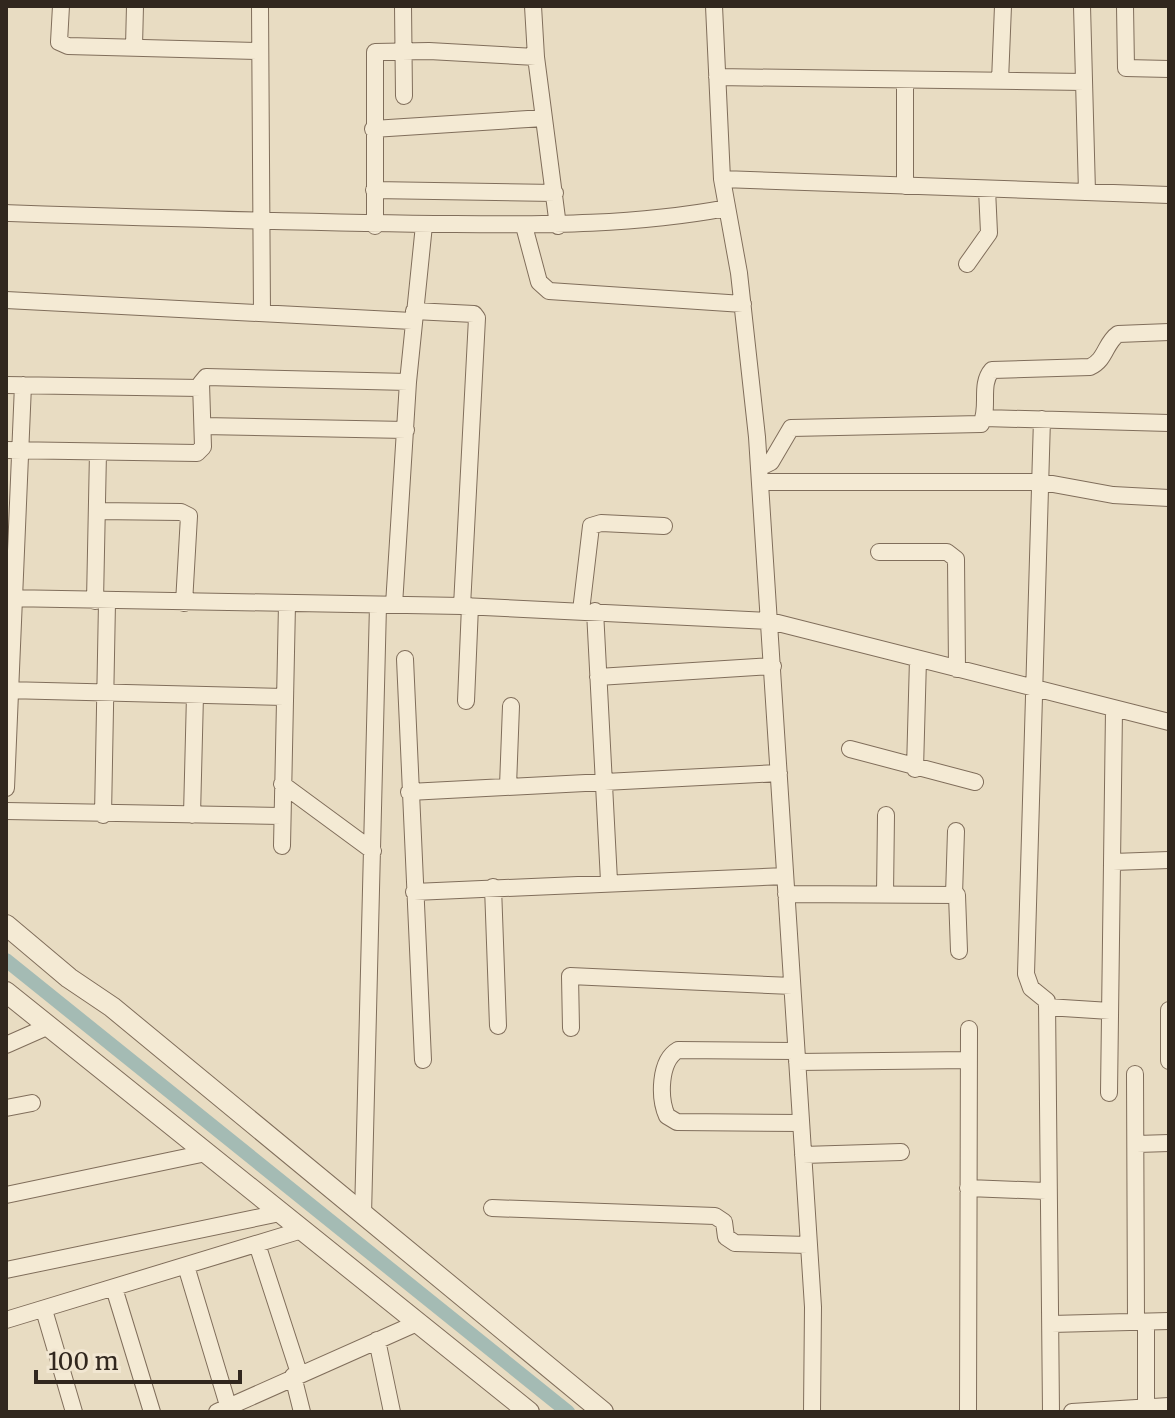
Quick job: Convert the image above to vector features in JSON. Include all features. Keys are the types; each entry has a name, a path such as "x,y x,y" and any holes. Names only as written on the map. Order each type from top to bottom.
{"street":[{"path":"61,6 59,37 63,45 260,51"},
{"path":"134,46 135,6"},
{"path":"260,6 259,221 262,313"},
{"path":"403,6 404,96"},
{"path":"533,6 536,57 558,226"},
{"path":"714,6 722,179 743,304 760,475 808,1245 812,1412"},
{"path":"1000,81 1003,6"},
{"path":"1082,6 1087,192"},
{"path":"1125,6 1126,68 1169,69"},
{"path":"375,226 375,52 536,57"},
{"path":"717,77 1084,82"},
{"path":"905,80 905,186"},
{"path":"373,129 544,118"},
{"path":"722,179 1169,195"},
{"path":"967,264 989,233 987,189"},
{"path":"374,190 555,193"},
{"path":"6,213 375,226 558,226 652,221 727,208"},
{"path":"363,1215 373,851 386,605 406,430 413,316 424,225"},
{"path":"524,226 539,282 549,291 743,304"},
{"path":"6,300 262,313 474,314 477,318 466,606 466,701"},
{"path":"984,418 985,380 992,370 1090,367 1102,358 1118,334 1169,332"},
{"path":"12,450 197,453 203,447 201,388 206,377 408,382"},
{"path":"6,788 14,385 201,388"},
{"path":"760,475 791,428 975,425 984,418 1169,423"},
{"path":"1042,419 1026,974 1031,988 1044,997 1047,1007 1046,1191 1051,1412"},
{"path":"203,426 406,430"},
{"path":"98,452 97,511 105,693 103,815"},
{"path":"760,475 1042,482 1113,495 1169,498"},
{"path":"97,511 181,512 189,516 184,603"},
{"path":"609,881 598,677 588,611 591,526 601,523 664,526"},
{"path":"879,552 947,552 956,559 957,669"},
{"path":"10,598 101,602 466,606 770,621 1169,722"},
{"path":"282,846 287,604"},
{"path":"405,659 423,1060"},
{"path":"915,769 918,659"},
{"path":"598,677 773,666"},
{"path":"8,690 284,697"},
{"path":"192,815 195,695"},
{"path":"508,786 511,706"},
{"path":"1109,1093 1114,710"},
{"path":"850,749 915,769 975,782"},
{"path":"409,792 779,773"},
{"path":"282,784 373,851"},
{"path":"6,811 281,816"},
{"path":"885,894 886,815"},
{"path":"954,895 956,831"},
{"path":"1113,862 1169,860"},
{"path":"414,892 609,881 785,876"},
{"path":"493,887 498,1026"},
{"path":"786,894 954,895 960,900 959,951"},
{"path":"6,925 69,978 112,1007 603,1412"},
{"path":"571,1028 570,976 792,986"},
{"path":"6,992 529,1412"},
{"path":"1047,1007 1110,1011"},
{"path":"1169,1010 1169,1061"},
{"path":"6,1045 49,1026"},
{"path":"968,1412 969,1029"},
{"path":"801,1123 677,1122 667,1116 664,1066 678,1050 969,1060"},
{"path":"1135,1074 1146,1405"},
{"path":"6,1108 32,1103"},
{"path":"1137,1144 1169,1143"},
{"path":"803,1155 901,1152"},
{"path":"6,1195 206,1153"},
{"path":"968,1188 1046,1191"},
{"path":"492,1208 715,1216 724,1222 726,1237 735,1243 808,1245"},
{"path":"6,1270 280,1213"},
{"path":"6,1320 302,1230"},
{"path":"257,1244 296,1374 302,1412"},
{"path":"186,1266 225,1410 296,1374 417,1323"},
{"path":"114,1288 152,1412"},
{"path":"44,1310 74,1412"},
{"path":"1051,1324 1169,1321"},
{"path":"377,1340 392,1412"},
{"path":"1072,1412 1146,1405 1169,1406"}],"waterway":[{"path":"6,960 568,1412"}]}
